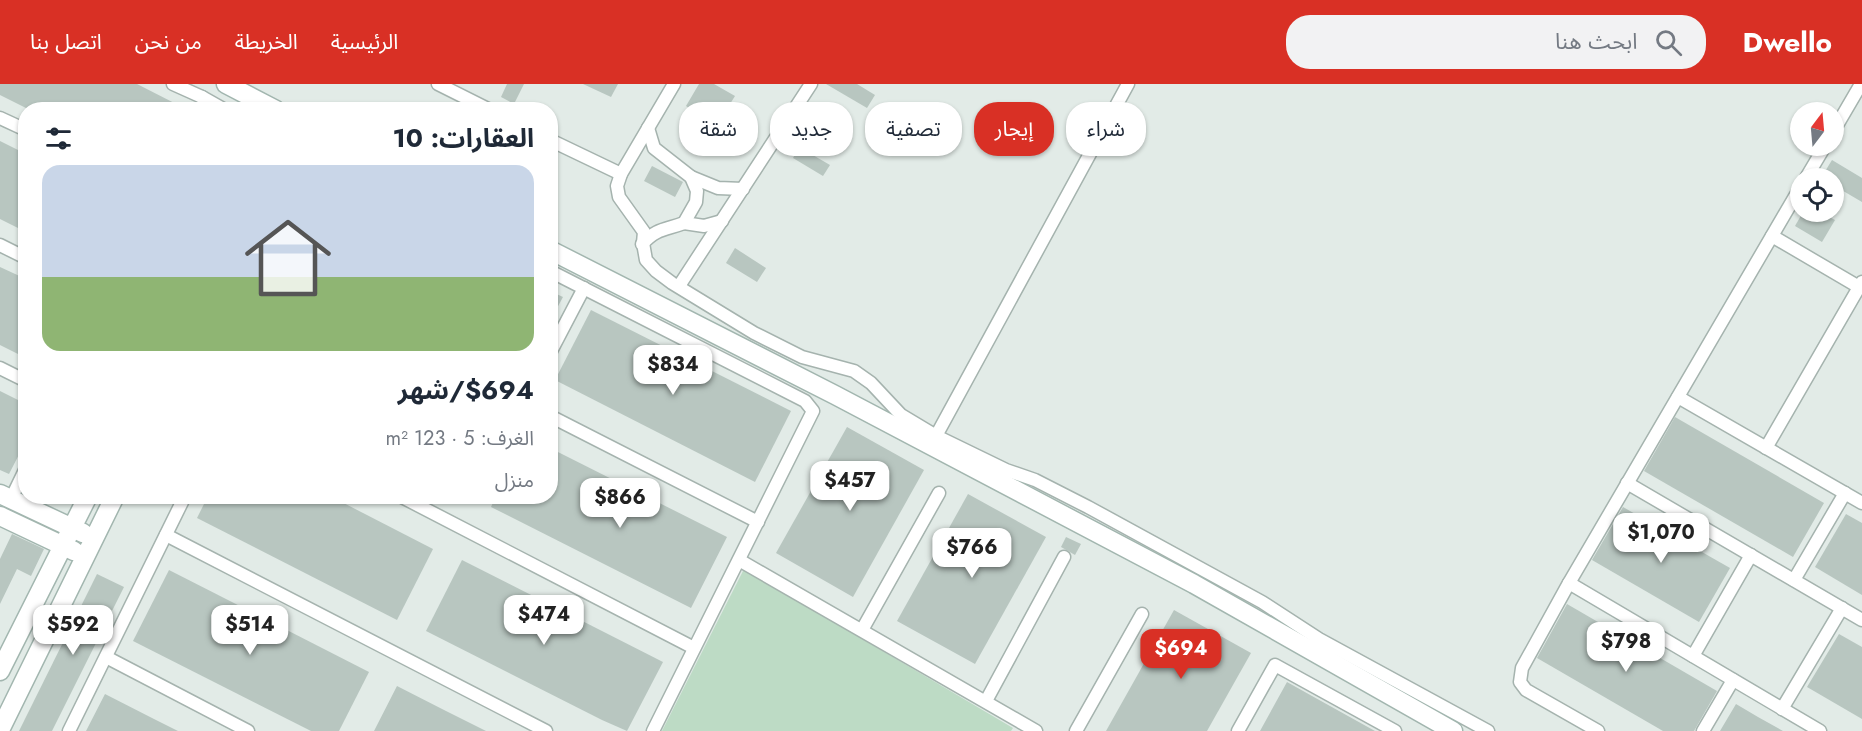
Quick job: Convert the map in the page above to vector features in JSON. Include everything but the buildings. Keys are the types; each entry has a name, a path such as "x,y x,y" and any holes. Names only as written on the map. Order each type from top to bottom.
{"street":[{"path":"173,84 200,102"},
{"path":"226,84 261,102"},
{"path":"439,84 474,102"},
{"path":"674,84 621,174 617,186 619,197 644,232 642,244 646,260 656,271 754,333 802,357 854,371 871,383 901,415 936,436 1006,470 1035,480 1098,512 1262,602 1319,639 1488,731"},
{"path":"679,286 811,84"},
{"path":"936,436 1128,84"},
{"path":"1844,118 1857,102 1861,84"},
{"path":"0,118 18,126"},
{"path":"648,128 654,148 691,177 718,188 743,189"},
{"path":"558,144 621,174"},
{"path":"684,223 696,202 697,191 691,177"},
{"path":"1598,731 1526,690 1520,682 1522,668 1569,583 1790,206"},
{"path":"642,244 652,233 663,228 684,223 704,226 722,221"},
{"path":"1766,448 1860,285 1772,236"},
{"path":"0,245 18,254"},
{"path":"558,253 835,394 1184,579 1453,731"},
{"path":"558,276 805,402 813,411 652,731"},
{"path":"558,338 584,288"},
{"path":"0,368 18,377"},
{"path":"1678,398 1862,503"},
{"path":"558,420 758,522"},
{"path":"6,497 18,480"},
{"path":"1627,483 1862,620"},
{"path":"862,630 939,492"},
{"path":"1794,580 1845,493"},
{"path":"21,504 94,538"},
{"path":"0,671 84,504"},
{"path":"0,730 110,504"},
{"path":"69,731 181,504"},
{"path":"415,504 694,648"},
{"path":"2,521 84,556"},
{"path":"166,535 546,731"},
{"path":"1693,656 1751,555"},
{"path":"986,701 1064,557"},
{"path":"739,560 986,701 1032,730"},
{"path":"1569,583 1820,731"},
{"path":"1782,709 1842,608"},
{"path":"1076,731 1143,614"},
{"path":"106,657 248,731"},
{"path":"1238,731 1275,665 1395,731"},
{"path":"1703,731 1733,680"}],"green space":[{"path":"744,569 1013,728 1011,731 662,731"}]}
